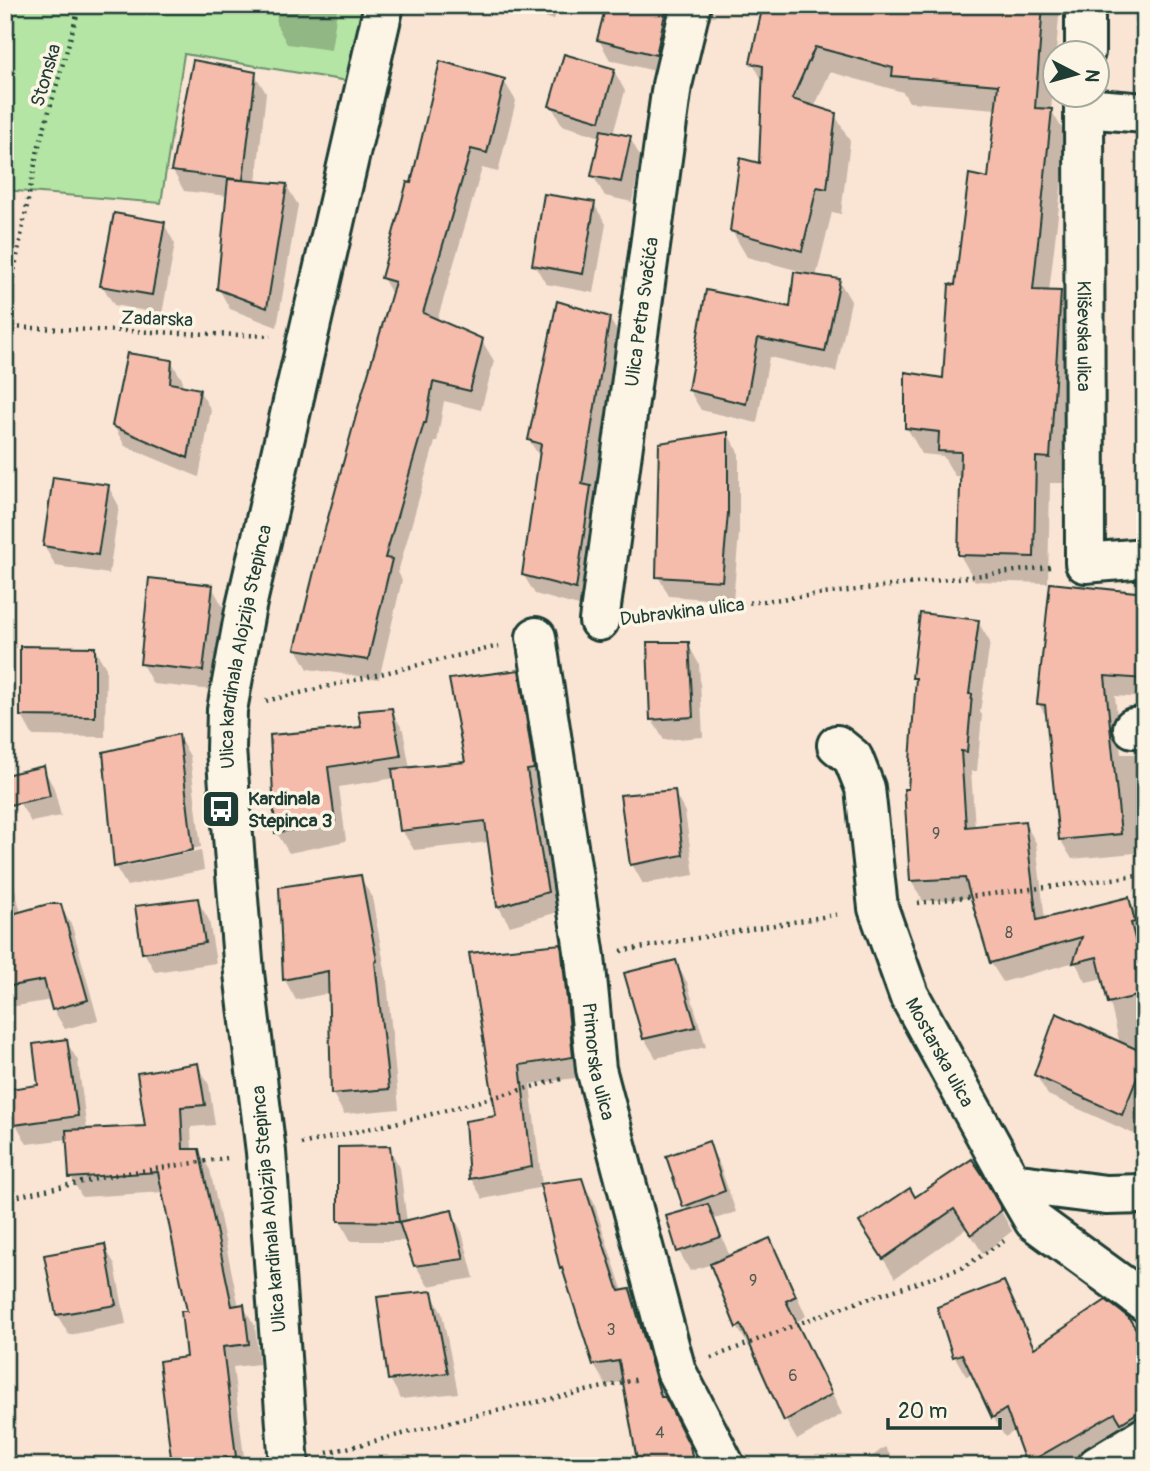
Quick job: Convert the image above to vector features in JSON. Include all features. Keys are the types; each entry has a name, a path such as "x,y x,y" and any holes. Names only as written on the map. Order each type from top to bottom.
{"street":[{"name":"Ulica kardinala Alojzija Stepinca","path":"289,1466 266,1152 244,973 226,749 228,710 245,611 384,5"},
{"name":"Ulica Petra Svačića","path":"598,621 672,85 691,5"},
{"path":"1085,5 1085,38"},
{"name":"Kliševska ulica","path":"1112,107 1145,113"},
{"name":"Kliševska ulica","path":"1084,108 1085,563"},
{"path":"1085,563 1145,558"},
{"name":"Primorska ulica","path":"536,637 585,957 596,1069 676,1371 725,1466"},
{"name":"Mostarska ulica","path":"837,745 853,758 865,788 878,908 909,995 1012,1183 1034,1221 1145,1302"},
{"path":"1012,1183 1106,1195 1145,1194"},
{"path":"1097,1466 1145,1437"}],"path":[{"name":"Stonska","path":"5,318 38,149 80,5"},
{"name":"Zadarska","path":"5,327 307,337"},
{"name":"Dubravkina ulica","path":"598,621 1085,563"},
{"path":"228,710 536,637"}],"green space":[{"path":"5,5 371,5 354,82 184,54 161,203 5,190"}],"building":[{"path":"606,5 667,5 656,55 597,40"},
{"path":"763,5 1043,5 1035,108 1052,109 1033,290 1061,291 1050,458 1036,457 1034,557 958,555 961,452 938,451 939,432 905,428 905,372 943,378 949,284 955,285 969,174 988,178 998,85 892,76 893,68 815,47 792,99 836,113 827,189 817,187 802,251 730,231 740,158 759,163 763,66 750,63"},
{"path":"564,54 615,69 600,121 549,106"},
{"path":"193,60 256,72 243,180 171,171"},
{"path":"440,61 505,79 487,153 471,149 423,313 483,339 470,391 433,382 426,423 385,558 392,559 368,660 295,649 320,547 395,282 381,278 407,182 411,183"},
{"path":"601,130 631,136 621,182 591,176"},
{"path":"228,179 287,184 267,308 217,289"},
{"path":"544,194 595,202 583,274 532,265"},
{"path":"114,213 165,222 152,295 100,286"},
{"path":"794,272 840,279 825,352 758,338 746,404 688,390 706,290 790,307"},
{"path":"557,301 610,317 582,484 591,486 576,589 522,575 541,444 528,440"},
{"path":"127,353 172,360 170,383 200,389 188,458 112,426"},
{"path":"728,432 728,513 722,581 656,577 659,443"},
{"path":"53,477 109,485 98,555 43,546"},
{"path":"149,578 213,585 203,671 140,664"},
{"path":"1050,583 1145,593 1145,679 1105,676 1121,834 1059,840 1045,705 1037,704"},
{"path":"920,613 979,620 969,694 972,694 967,752 961,751 966,827 1025,821 1037,920 1129,897 1135,922 1131,923 1137,947 1145,945 1145,994 1108,1003 1097,957 1073,963 1082,937 990,963 965,878 910,881 904,789 908,789 916,678 912,678"},
{"path":"647,642 689,642 693,717 650,720"},
{"path":"20,646 95,647 95,717 20,716"},
{"path":"519,670 534,769 527,770 548,892 497,907 485,821 400,831 392,769 465,762 449,679"},
{"path":"392,708 401,756 328,767 335,821 275,833 270,735 361,727 358,711"},
{"path":"179,734 193,850 114,867 103,752"},
{"path":"44,766 50,796 5,806 5,775"},
{"path":"675,790 683,855 630,865 620,795"},
{"path":"361,875 377,961 389,1089 331,1094 328,971 283,980 279,887"},
{"path":"198,898 205,943 142,953 135,906"},
{"path":"48,904 61,904 88,1000 52,1010 44,980 5,987 5,916"},
{"path":"561,944 573,1057 520,1065 532,1167 469,1179 465,1121 496,1116 469,953"},
{"path":"676,960 696,1027 643,1039 624,973"},
{"path":"1056,1013 1145,1053 1122,1115 1034,1075"},
{"path":"67,1039 78,1116 14,1125 9,1089 38,1085 33,1044"},
{"path":"198,1063 205,1105 181,1107 183,1149 199,1149 232,1306 244,1304 249,1344 223,1347 236,1457 172,1465 159,1361 186,1357 181,1311 187,1311 158,1172 69,1178 66,1130 145,1126 137,1073"},
{"path":"709,1141 725,1191 683,1207 666,1156"},
{"path":"390,1146 399,1222 338,1221 338,1147"},
{"path":"972,1159 1002,1210 971,1235 954,1209 883,1259 859,1222 910,1188 915,1197"},
{"path":"582,1178 619,1291 630,1289 661,1397 665,1397 690,1446 694,1466 638,1466 619,1361 593,1365 562,1268 560,1269 540,1184"},
{"path":"708,1204 721,1237 677,1252 666,1216"},
{"path":"452,1210 464,1259 414,1266 399,1222"},
{"path":"770,1238 796,1296 786,1301 832,1394 784,1421 741,1325 736,1328 710,1264"},
{"path":"105,1244 116,1305 56,1315 44,1255"},
{"path":"1004,1281 1034,1348 1106,1300 1128,1317 1145,1342 1145,1408 1121,1423 1115,1413 1026,1464 1006,1409 992,1418 962,1354 953,1357 937,1307"},
{"path":"432,1291 448,1373 388,1380 377,1297"}],"place":[{"name":"Kardinala Stepinca 3","path":"221,809"}]}
